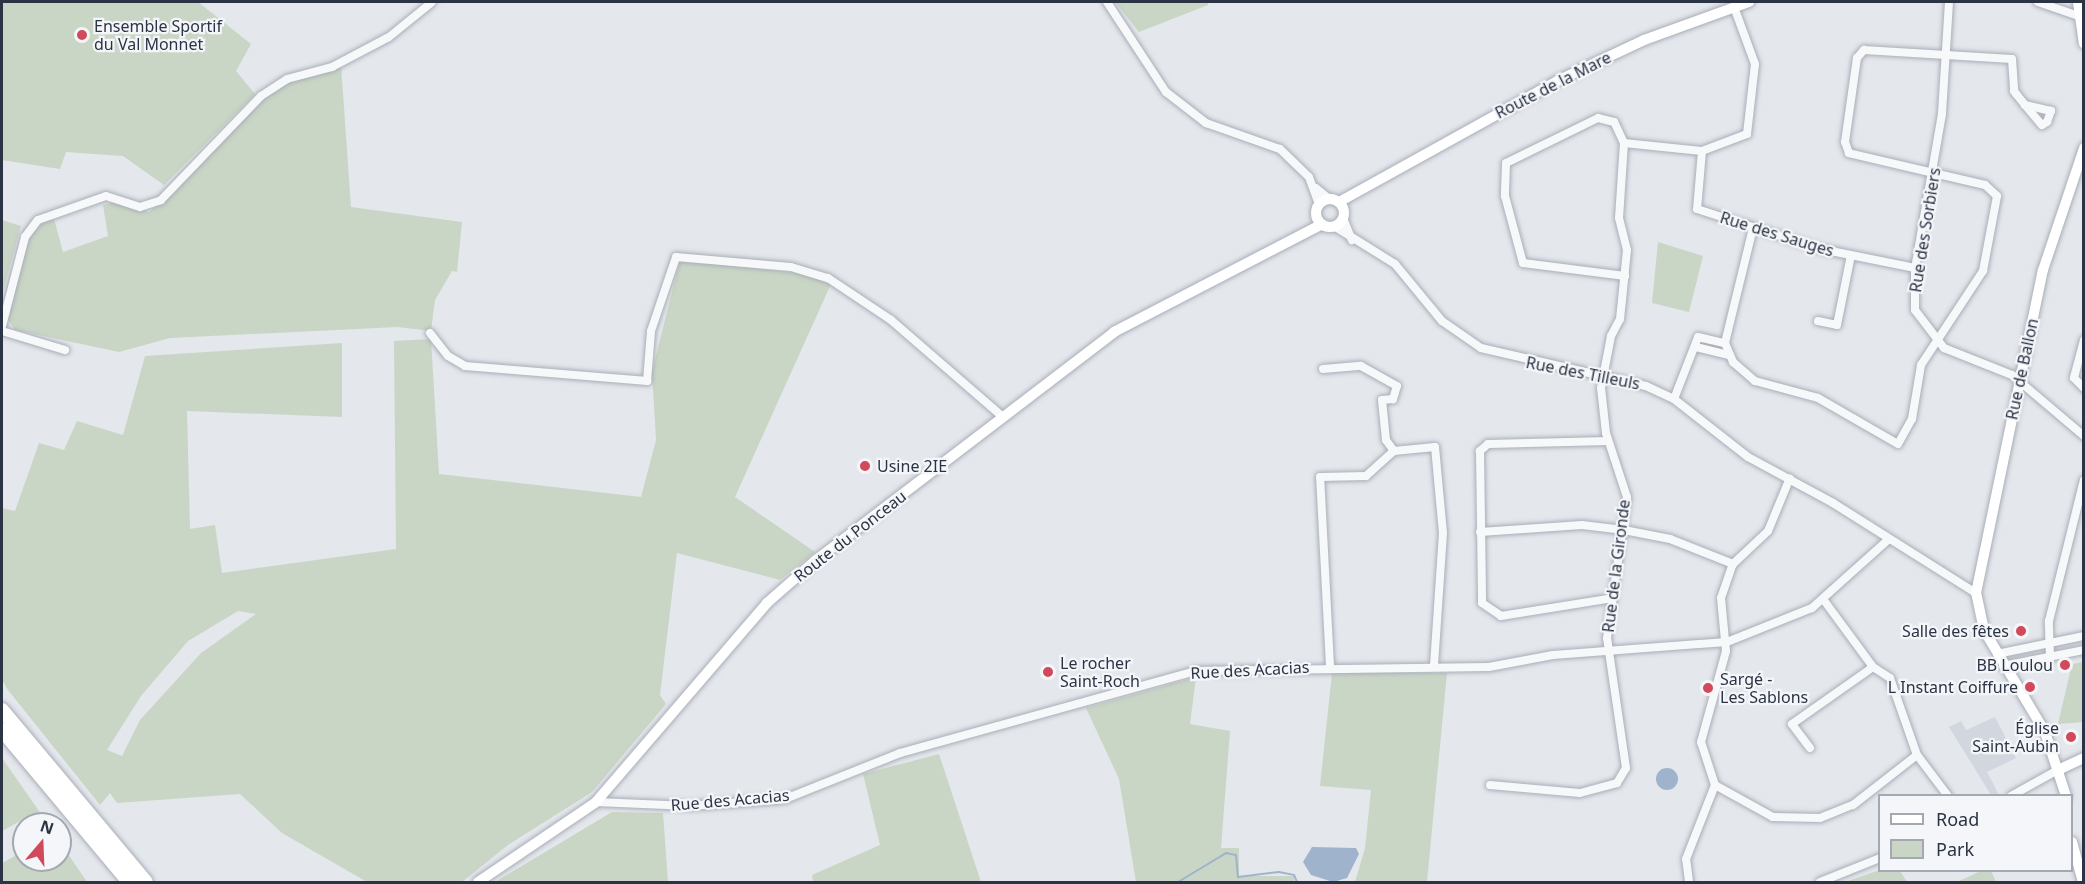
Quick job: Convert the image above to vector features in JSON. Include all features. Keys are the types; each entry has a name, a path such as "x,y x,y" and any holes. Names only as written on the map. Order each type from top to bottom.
{"highway":[{"path":"2,710 146,882"},
{"path":"2,730 129,882"}],"street":[{"path":"2,326 25,237 38,220 106,196 140,207 161,200 261,96 287,79 332,67 390,37 432,2"},
{"name":"Rue des Tilleuls","path":"1107,2 1166,92 1184,109 1280,149 1314,187 1353,241 1395,264 1442,321 1481,348 1602,378 1646,386 1674,399 1748,457 1790,478 1976,593"},
{"name":"Route de la Mare","path":"1331,212 1366,189 1557,81 1644,40 1749,2"},
{"name":"Rue des Sorbiers","path":"1937,342 1916,310 1915,268 1935,174 1949,2"},
{"path":"2038,2 2080,7 2084,44"},
{"path":"1624,142 1702,151 1747,134 1755,64 1734,7"},
{"path":"1696,347 1728,355 1755,381 1818,398 1898,444 1912,419 1921,365 1983,271 1997,196 1985,185 1856,157 1845,142 1857,58 1864,50 2012,59 2013,88 2025,105"},
{"path":"1602,378 1620,319 1625,276 1627,250 1619,218 1624,142 1614,122 1598,118 1510,159 1502,174 1522,263 1625,276"},
{"name":"Rue de Ballon","path":"1976,593 2050,243 2084,148"},
{"name":"Rue des Sauges","path":"1702,151 1697,209 1753,228 1851,255 1915,268"},
{"name":"Route du Ponceau","path":"478,882 596,801 766,603 1002,416 1114,332 1331,212"},
{"path":"1728,355 1725,343 1753,228"},
{"path":"1818,321 1837,325 1851,255"},
{"path":"430,333 448,356 465,366 647,381 655,315 676,257 791,267 828,278 891,320 1002,416"},
{"path":"2,331 65,350"},
{"path":"1674,399 1696,347 1698,336 1725,343"},
{"path":"2084,340 2074,378 2084,388"},
{"path":"1937,342 2020,380 2084,436"},
{"path":"1323,369 1361,366 1397,386 1393,399 1382,400 1386,440 1394,451"},
{"name":"Rue de la Gironde","path":"1490,785 1580,793 1617,783 1625,775 1607,650 1624,530 1625,486 1608,441 1602,378"},
{"path":"1608,441 1484,446 1478,458 1482,603 1490,613 1613,598"},
{"path":"1330,666 1320,477 1366,476 1394,451 1435,447 1443,533 1434,666"},
{"path":"1689,882 1686,859 1715,785 1701,742 1727,642 1721,598 1733,564 1768,531 1790,478"},
{"path":"2050,657 2048,643 2084,480"},
{"path":"1480,532 1582,525 1624,530 1670,539 1733,564"},
{"name":"Rue des Acacias","path":"596,801 690,806 785,799 900,753 1170,676 1330,666 1489,667 1607,650 1727,642 1785,623 1822,599 1889,539"},
{"path":"1976,593 1997,654 2045,732 2066,794"},
{"path":"1822,599 1873,667 1896,688 1901,720 1917,755 1947,794"},
{"path":"1997,654 2084,636"},
{"path":"2003,666 2084,650"},
{"path":"1810,748 1792,724 1873,667"},
{"path":"1715,785 1773,817 1820,818 1853,804 1917,755"},
{"path":"2013,794 2084,758"},
{"path":"2073,846 2083,882"},
{"path":"1820,882 1878,859"}],"shaded area":[{"path":"1995,717 2016,758 1987,772 1998,794 1990,794 1949,727 1961,721 1966,730"}],"green space":[{"path":"2,2 198,2 251,44 236,71 255,94 164,185 123,156 66,152 60,169 2,160"},
{"path":"1115,2 1208,2 1208,5 1139,32"},
{"path":"341,65 351,207 462,222 457,272 452,271 435,300 431,331 398,327 170,338 119,352 15,330 7,318 30,236 44,221 54,219 63,252 108,236 103,205 116,202 149,212 264,99 292,80"},
{"path":"2,220 21,226 2,295"},
{"path":"1658,242 1703,256 1689,312 1652,303"},
{"path":"680,260 806,274 831,284 735,497 815,552 780,580 677,553 660,695 666,704 592,792 508,845 462,882 367,882 282,833 240,794 117,803 110,793 100,805 2,680 2,508 15,511 39,443 64,450 77,421 123,435 145,356 342,343 342,417 187,411 190,529 215,525 222,573 396,549 394,341 431,339 439,474 641,497 656,440 652,372","holes":["238,611 256,614 201,653 140,720 122,756 107,750 141,696 188,641"]},
{"path":"2083,662 2083,722 2058,724 2072,664"},
{"path":"1332,673 1447,673 1427,882 1355,882 1365,848 1371,790 1320,786"},
{"path":"1196,677 1190,724 1230,731 1221,848 1239,848 1239,876 1294,876 1294,882 1136,882 1119,779 1086,708"},
{"path":"939,754 981,882 813,882 812,875 880,845 863,774"},
{"path":"2,758 40,812 12,812 12,825 2,831"},
{"path":"612,812 663,813 668,882 495,882"},
{"path":"12,858 12,872 72,872 72,860 87,882 2,882 2,863"},
{"path":"1878,871 1901,872 1907,882 1845,882"},
{"path":"1979,872 1991,872 1996,882 1957,882"}],"water":[{"path":"1663,768 1671,768 1678,775 1678,783 1671,790 1663,790 1656,783 1656,775"},
{"path":"1312,847 1356,848 1359,854 1347,878 1333,882 1311,875 1303,862"}],"waterway":[{"path":"1178,882 1226,853 1236,855 1238,877 1279,872 1294,875 1297,882"}],"place":[{"name":"Ensemble Sportif du Val Monnet","path":"82,35"},
{"name":"Usine 2IE","path":"865,466"},
{"name":"Salle des fêtes","path":"2021,631"},
{"name":"BB Loulou","path":"2065,665"},
{"name":"Le rocher Saint-Roch","path":"1048,672"},
{"name":"L Instant Coiffure","path":"2030,687"},
{"name":"Sargé - Les Sablons","path":"1708,688"},
{"name":"Église Saint-Aubin","path":"2071,737"}]}
